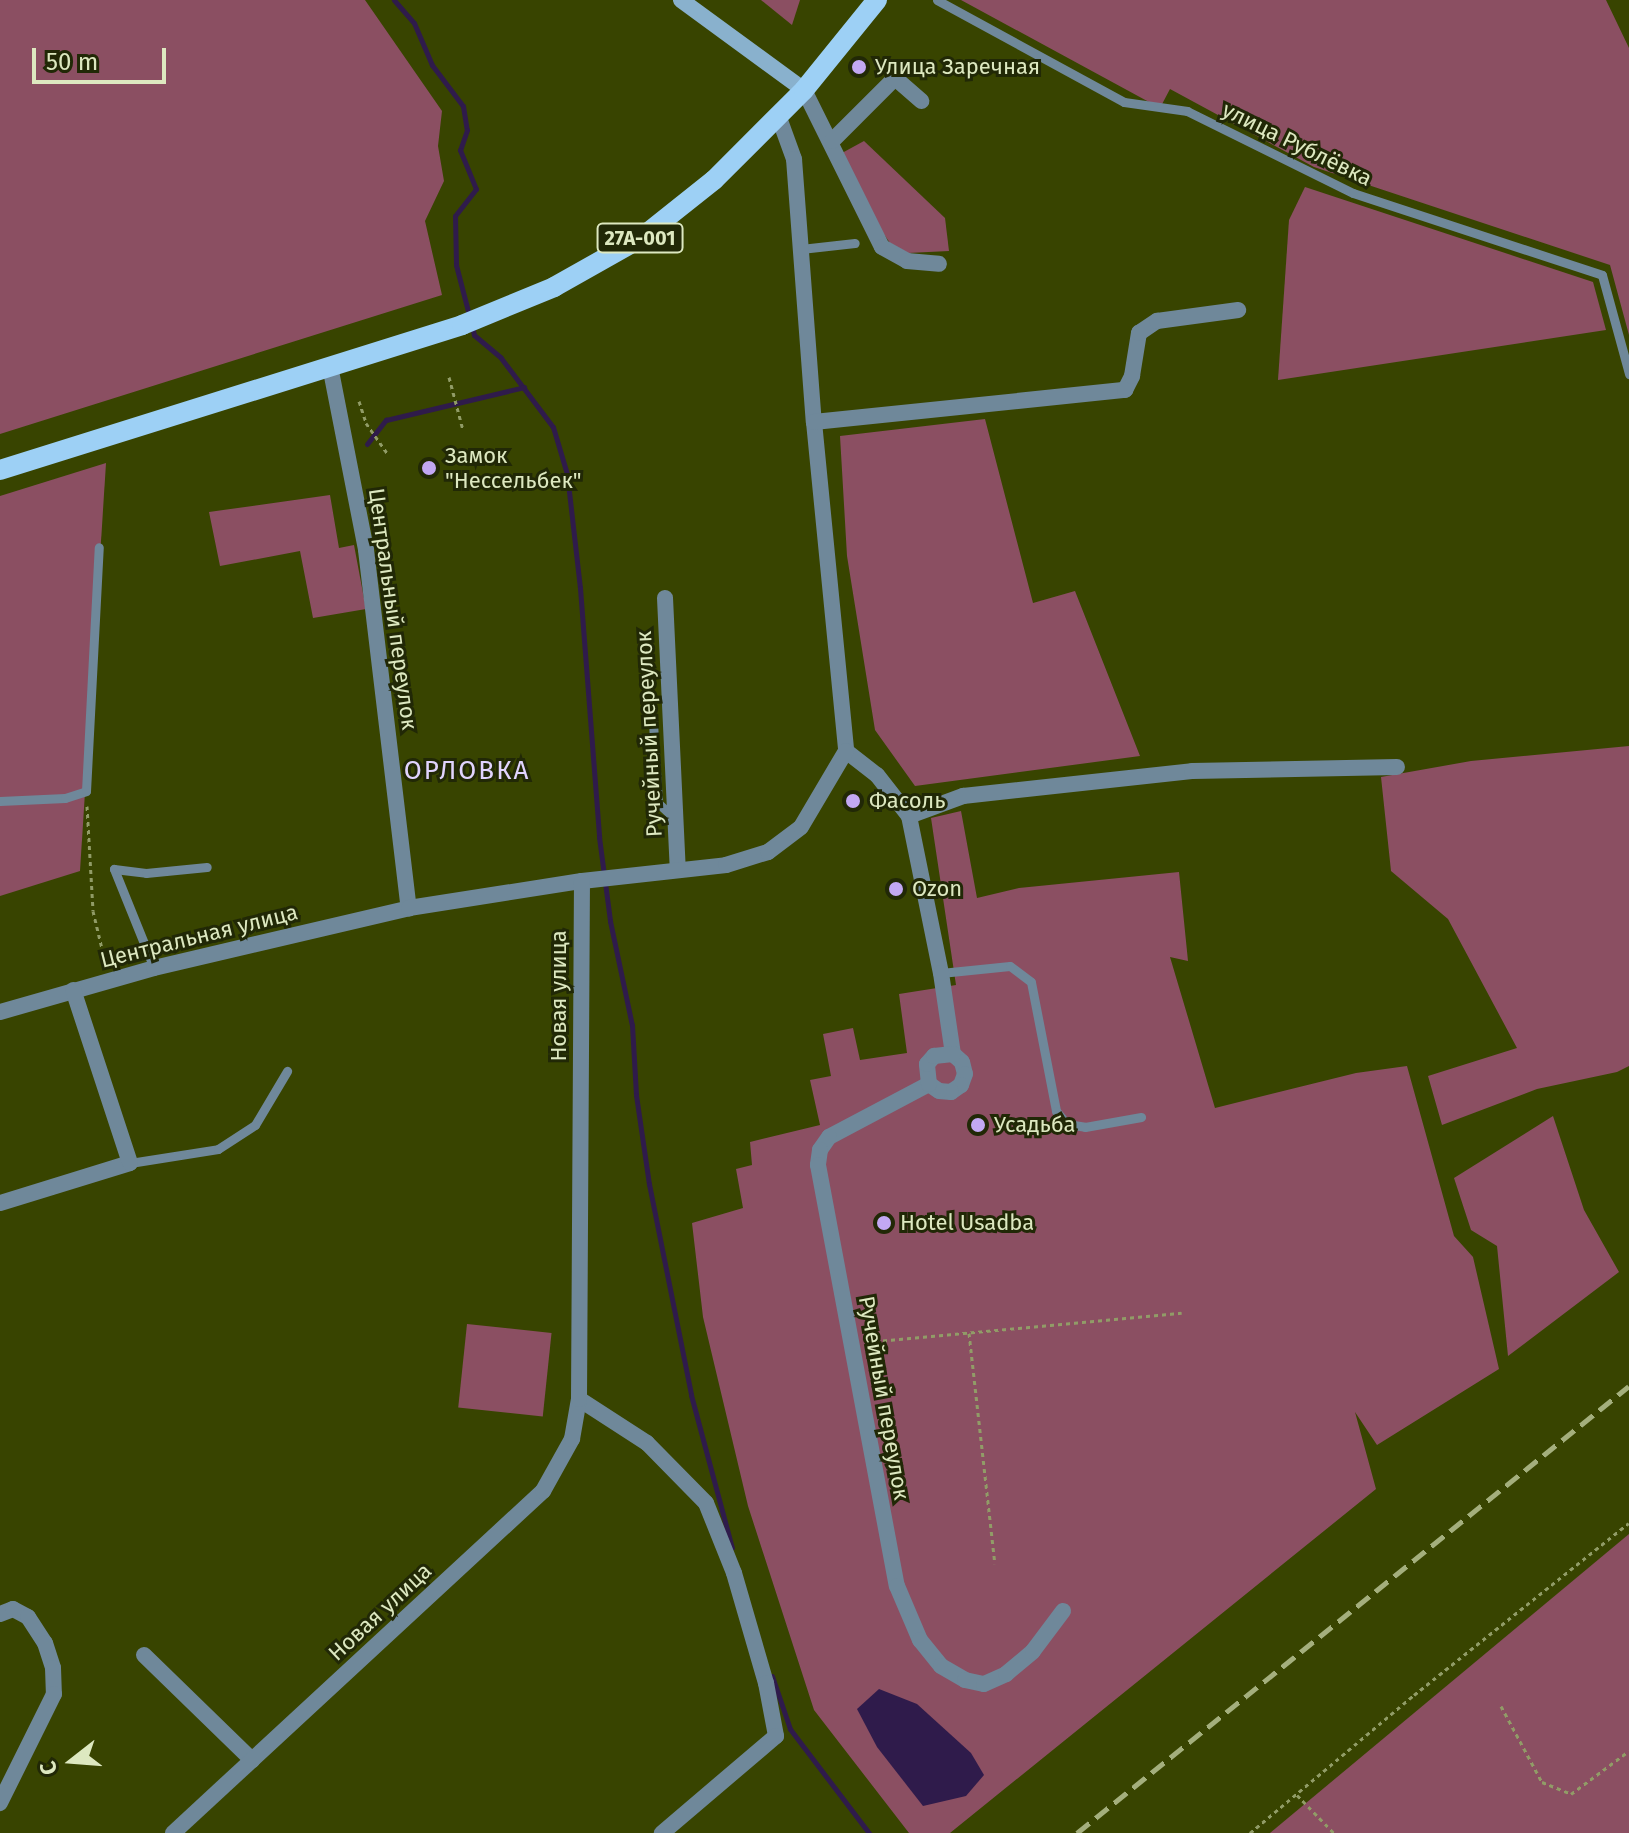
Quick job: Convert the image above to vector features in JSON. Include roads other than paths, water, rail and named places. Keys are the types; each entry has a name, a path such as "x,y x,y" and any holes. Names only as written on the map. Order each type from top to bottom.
{"main road":[{"name":"27А-001","path":"0,470 462,325 554,287 641,238 714,180 804,90 877,0"}],"street":[{"path":"681,0 804,90 882,247 907,261 939,264"},
{"path":"832,141 895,78 921,101"},
{"path":"778,115 794,159 814,422 846,751 877,775 909,816 941,973 953,1054"},
{"path":"814,422 1125,390 1132,376 1139,333 1157,321 1238,310"},
{"name":"Центральный переулок","path":"330,366 366,550 409,908"},
{"name":"Ручейный переулок","path":"665,598 678,869"},
{"name":"Центральная улица","path":"0,1012 154,968 409,908 582,881 726,865 768,852 801,827 846,751"},
{"path":"909,816 963,796 1192,771 1397,767"},
{"name":"Новая улица","path":"173,1833 543,1491 572,1439 579,1399 582,881"},
{"path":"0,1203 130,1163 73,990"},
{"path":"943,1052 953,1054 962,1062 965,1074 961,1085 951,1092 939,1091 929,1084 927,1064 943,1052"},
{"name":"Ручейный переулок","path":"929,1084 829,1137 820,1150 818,1165 897,1586 920,1640 941,1666 965,1680 984,1684 1006,1674 1033,1651 1063,1611"},
{"path":"579,1399 647,1443 706,1503 734,1573 769,1696 776,1736 662,1833"},
{"path":"0,1614 13,1609 28,1617 45,1643 53,1668 54,1694 0,1803"},
{"path":"144,1655 252,1760"}],"lane":[{"name":"улица Рублёвка","path":"937,0 1124,102 1187,111 1353,193 1602,275 1629,374"},
{"path":"801,249 855,243"},
{"path":"0,801 65,798 86,791 99,547"},
{"path":"653,723 658,803 674,818"},
{"path":"154,968 114,869 146,873 207,867"},
{"path":"941,973 1010,966 1031,982 1056,1111 1067,1124 1085,1127 1141,1117"},
{"path":"130,1163 218,1149 255,1125 287,1071"}],"waterway":[{"path":"394,0 414,23 432,65 463,106 467,130 460,150 476,189 455,216 456,265 469,315"},
{"path":"472,325 474,335 501,358 553,427 567,474 580,588 599,837 610,921 632,1025 636,1095 649,1184 691,1395 732,1548"},
{"path":"367,444 386,420 524,387"},
{"path":"772,1676 790,1729 869,1833"}],"railway":[{"path":"1077,1833 1629,1386"}],"place":[{"name":"Улица Заречная","path":"859,67"},
{"name":"Замок \"Нессельбек\"","path":"429,468"},
{"name":"Фасоль","path":"853,801"},
{"name":"Ozon","path":"896,889"},
{"name":"Усадьба","path":"978,1125"},
{"name":"Hotel Usadba","path":"884,1223"}],"district":[{"name":"ОРЛОВКА","path":"467,771"}]}
